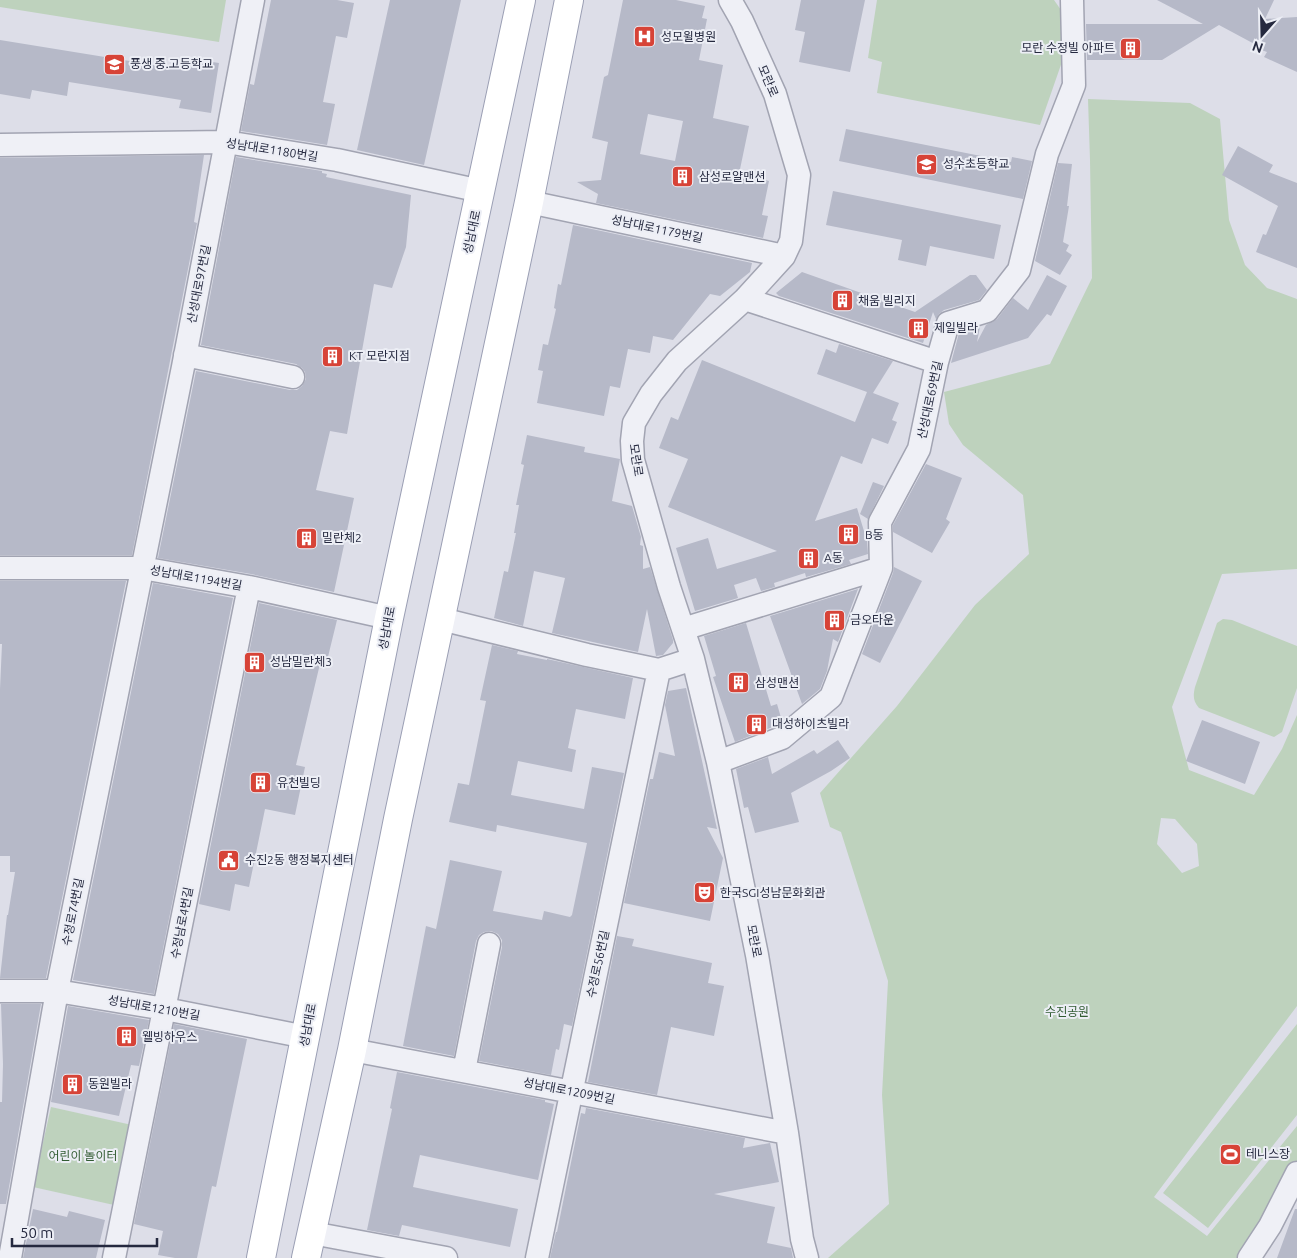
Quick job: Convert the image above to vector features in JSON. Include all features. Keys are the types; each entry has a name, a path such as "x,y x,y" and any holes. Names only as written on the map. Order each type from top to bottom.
{"main road":[{"name":"성남대로","path":"261,1258 389,618 521,0"},
{"path":"309,1245 352,1050 398,819 529,202 569,0"}],"street":[{"name":"산성대로97번길","path":"142,568 185,355 252,0"},
{"name":"모란로","path":"730,0 742,21 775,94 799,175 791,240 784,256 745,299 677,361 651,394 634,422 633,460 669,587 694,659 718,762 757,955 787,1133 802,1238 807,1258"},
{"name":"산성대로69번길","path":"718,762 782,738 831,697 881,568 880,522 919,449 936,362 948,323 987,311 1019,270 1047,154 1074,85 1072,0"},
{"name":"성남대로1180번길","path":"0,145 226,142 337,160 481,190"},
{"name":"성남대로1179번길","path":"529,202 784,256"},
{"path":"745,299 936,362"},
{"path":"185,355 293,376"},
{"name":"성남대로1194번길","path":"0,568 142,568 249,587 389,618"},
{"name":"수정로74번길","path":"10,1258 57,991 142,568"},
{"path":"683,629 881,568"},
{"name":"수정남로4번길","path":"114,1258 249,587"},
{"path":"441,620 659,670 694,659"},
{"name":"수정로56번길","path":"537,1258 659,670"},
{"path":"464,1071 489,944"},
{"name":"성남대로1210번길","path":"0,991 57,991 165,1009 306,1037"},
{"name":"성남대로1209번길","path":"352,1050 787,1133"},
{"path":"1249,1258 1270,1226 1297,1173"},
{"path":"309,1245 446,1258"}],"green space":[{"path":"0,0 226,0 219,42 0,7"},
{"path":"877,0 1054,0 1061,10 1064,56 1040,125 877,93 882,62 868,58"},
{"name":"수진공원","path":"1088,99 1190,103 1220,119 1229,220 1245,265 1267,288 1297,299 1297,569 1222,574 1172,707 1189,770 1254,795 1282,749 1297,715 1297,1006 1154,1197 1207,1236 1297,1126 1297,1161 1293,1171 1239,1258 828,1258 889,1204 882,1095 888,981 841,832 830,827 820,793 897,706 975,605 1029,554 1023,495 963,445 949,424 944,392 1050,364 1092,278","holes":["1161,818 1175,819 1197,844 1199,866 1182,873 1157,844"]},
{"path":"1223,619 1232,620 1297,646 1297,688 1282,732 1274,737 1199,708 1195,701 1195,687 1217,623"},
{"name":"테니스장","path":"1297,1024 1297,1115 1208,1228 1163,1193"},
{"name":"어린이 놀이터","path":"51,1107 132,1125 114,1205 33,1187"}],"building":[{"path":"271,0 337,0 354,3 347,38 336,36 323,102 335,104 327,145 241,131 250,84 254,85"},
{"path":"390,0 461,0 424,165 357,150"},
{"path":"623,0 676,0 705,6 702,18 707,19 699,60 723,65 713,118 749,126 739,174 769,181 762,215 768,216 763,238 596,203 598,194 577,182 601,180 608,142 592,138 604,77 608,75","holes":["648,114 683,121 675,161 640,154"]},
{"path":"801,0 865,0 850,72 799,62 805,32 795,30"},
{"path":"1157,0 1274,0 1265,19 1297,17 1297,72 1264,57 1267,52 1259,49 1260,47 1219,25 1162,60 1087,60 1086,24 1203,24"},
{"path":"0,40 185,70 186,58 219,63 211,113 179,108 181,100 69,82 67,96 32,90 30,99 0,94"},
{"path":"846,129 1011,162 1012,157 1032,161 1023,199 839,161"},
{"path":"1238,146 1273,165 1269,172 1297,183 1297,268 1256,252 1263,234 1266,235 1278,206 1222,175"},
{"path":"204,155 194,222 197,223 132,555 0,555 0,158"},
{"path":"236,157 322,171 322,173 327,174 326,177 411,195 406,247 392,288 374,284 347,434 330,431 316,490 354,498 334,592 251,574 158,558 196,371 290,390 297,390 306,379 305,372 296,364 201,345"},
{"path":"1058,163 1072,164 1067,206 1069,206 1063,242 1069,245 1066,251 1072,255 1060,275 1035,261"},
{"path":"833,191 1001,225 994,259 930,246 926,266 898,260 902,240 826,225"},
{"path":"573,225 752,263 750,272 720,296 710,294 673,340 653,336 650,353 628,349 620,388 610,386 604,416 537,403 543,371 538,370 543,344 548,345 556,309 554,308 558,284 561,285"},
{"path":"802,272 915,312 970,275 976,275 987,290 979,300 944,310 936,319 933,312 923,343 779,296 776,293"},
{"path":"1047,275 1067,286 1051,316 1047,314 1028,338 951,363 959,333 980,327 977,342 986,325 997,319 1013,298 1028,310"},
{"path":"839,344 893,361 873,393 899,403 892,420 897,422 888,444 872,438 862,464 841,456 815,521 857,508 867,541 868,554 849,560 851,564 806,577 805,573 774,583 775,587 761,591 756,578 734,585 738,598 695,611 676,548 708,538 717,569 777,551 668,507 688,459 659,448 671,417 678,420 702,360 855,422 867,392 817,374 826,349 836,353"},
{"path":"527,435 585,447 584,452 620,459 612,501 632,506 641,537 640,545 643,546 643,569 650,567 673,640 673,643 663,655 656,656 647,609 638,652 552,633 565,578 534,571 523,626 494,618 504,571 508,572 516,533 514,533 519,505 516,505 524,465 521,464"},
{"path":"926,464 962,478 946,519 950,522 932,553 893,532 893,525"},
{"path":"873,482 884,486 868,519 860,514"},
{"path":"894,567 922,581 880,663 862,654"},
{"path":"0,581 126,581 46,978 0,978 7,915 15,872 10,872 10,856 0,856 0,689 2,644 0,644"},
{"path":"153,583 233,598 154,994 73,980"},
{"path":"858,589 838,642 833,639 827,671 820,689 802,704 770,616"},
{"path":"259,603 337,620 325,669 319,668 296,765 305,767 295,815 265,809 249,887 235,884 230,911 199,904"},
{"path":"746,623 771,706 777,704 782,721 775,726 735,742 713,677 716,676 704,636"},
{"path":"492,645 518,651 517,654 633,678 625,719 576,709 568,748 576,750 572,772 518,761 511,795 584,809 592,767 624,773 572,1026 564,1024 559,1050 556,1049 551,1075 479,1061 502,947 502,940 498,934 491,931 479,935 476,941 454,1056 403,1046 426,926 436,929 450,860 502,871 493,911 542,920 544,911 570,917 572,915 587,843 497,825 496,832 449,822 458,783 469,785 486,701 480,700"},
{"path":"686,688 717,829 707,827 723,858 710,921 624,903 650,779 653,779 659,752 675,756 665,705 668,691"},
{"path":"1202,720 1260,742 1245,784 1186,761"},
{"path":"838,740 850,758 791,793 799,822 755,833 748,807 744,808 736,769 768,757 772,774 814,750 817,754"},
{"path":"617,936 634,939 632,946 712,963 708,983 724,986 714,1036 671,1027 657,1095 588,1082"},
{"path":"1,1004 41,1004 6,1204 0,1204 0,1102 2,1102 3,1064"},
{"path":"68,1006 149,1020 139,1066 131,1065 119,1116 51,1102"},
{"path":"174,1024 247,1039 216,1187 212,1186 197,1258 175,1258 158,1255 163,1231 134,1224"},
{"path":"397,1072 545,1100 545,1102 554,1104 538,1180 420,1155 413,1187 518,1209 510,1247 402,1225 399,1236 367,1230 392,1109 390,1108"},
{"path":"586,1108 745,1138 743,1148 770,1143 779,1182 714,1194 775,1207 767,1243 791,1248 793,1258 550,1258 581,1113 585,1114"},
{"path":"33,1209 67,1217 69,1211 105,1220 96,1258 23,1258"},
{"path":"1295,1209 1297,1209 1297,1258 1277,1258"}],"place":[{"name":"성모윌병원","path":"645,37"},
{"name":"모란 수정빌 아파트","path":"1131,48"},
{"name":"풍생 중.고등학교","path":"114,64"},
{"name":"성수초등학교","path":"927,164"},
{"name":"삼성로얄맨션","path":"683,177"},
{"name":"채움 빌리지","path":"842,301"},
{"name":"제일빌라","path":"918,328"},
{"name":"KT 모란지점","path":"333,356"},
{"name":"B동","path":"849,535"},
{"name":"밀란체2","path":"306,538"},
{"name":"A동","path":"808,558"},
{"name":"금오타운","path":"834,620"},
{"name":"성남밀란체3","path":"254,662"},
{"name":"삼성맨션","path":"739,683"},
{"name":"대성하이츠빌라","path":"756,724"},
{"name":"유천빌딩","path":"261,783"},
{"name":"수진2동 행정복지센터","path":"229,860"},
{"name":"한국SGI성남문화회관","path":"704,893"},
{"name":"웰빙하우스","path":"126,1037"},
{"name":"동원빌라","path":"72,1084"},
{"name":"테니스장","path":"1230,1154"}]}
